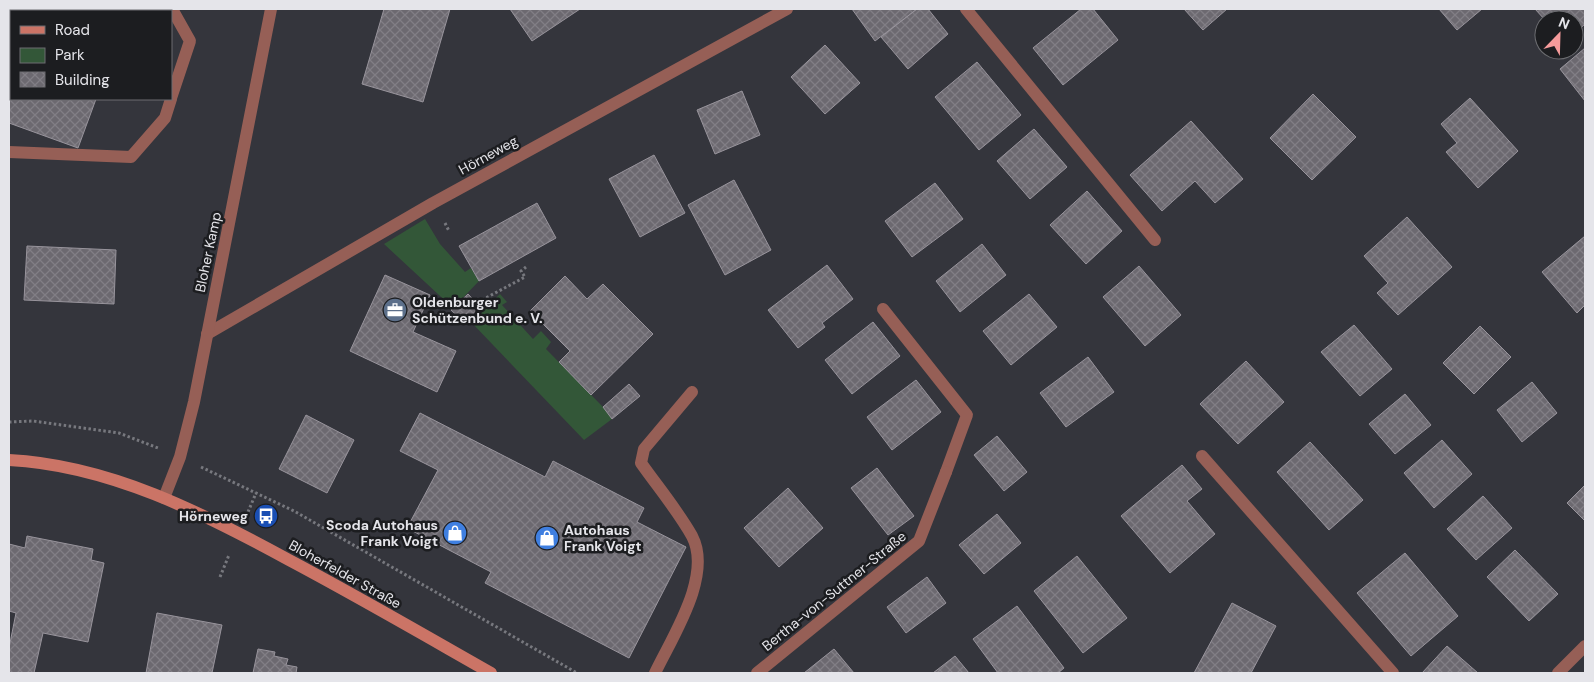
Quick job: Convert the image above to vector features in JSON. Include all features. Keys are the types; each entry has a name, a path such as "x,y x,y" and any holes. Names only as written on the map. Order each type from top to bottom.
{"street":[{"path":"172,9 190,41 172,96"},
{"name":"Bloher Kamp","path":"164,498 180,457 194,402 272,9"},
{"name":"Hörneweg","path":"207,334 441,198 787,9"},
{"path":"966,9 1155,240"},
{"path":"9,152 131,158 165,118 171,100"},
{"name":"Bertha-von-Suttner-Straße","path":"757,673 920,541 967,416 883,309"},
{"path":"654,673 696,585 698,562 693,538 641,463 644,449 692,392"},
{"path":"1202,456 1393,673"},
{"name":"Bloherfelder Straße","path":"9,460 83,472 164,498 257,542 491,673"},
{"path":"1558,673 1585,646"}],"path":[{"path":"482,300 524,277 521,271 526,267"},
{"path":"9,422 33,421 119,433 180,457 294,511 577,673"}],"green space":[{"path":"425,219 440,244 465,272 471,268 479,281 453,308 384,244"},
{"path":"500,294 507,302 502,305 533,339 541,331 551,342 546,349 603,407 612,419 584,440 471,322"}],"building":[{"path":"9,9 130,9 10,10 10,100 96,100 78,148 9,123"},
{"path":"384,9 450,9 423,102 362,84"},
{"path":"510,9 580,9 532,41"},
{"path":"852,9 917,9 875,41"},
{"path":"917,9 928,9 948,34 908,69 881,37"},
{"path":"1081,9 1093,9 1118,40 1063,85 1033,48"},
{"path":"1184,9 1227,9 1203,30"},
{"path":"1439,9 1482,9 1457,30"},
{"path":"1585,9 1585,24 1584,10 1536,10"},
{"path":"825,45 860,83 825,114 791,77"},
{"path":"1584,49 1585,101 1560,69 1571,60 1584,60"},
{"path":"977,62 1021,115 979,150 935,97"},
{"path":"742,91 760,135 715,154 697,110"},
{"path":"1313,94 1356,137 1312,180 1270,138"},
{"path":"1470,98 1518,151 1478,188 1446,152 1457,143 1441,124"},
{"path":"1191,121 1243,179 1215,203 1195,181 1162,211 1130,175"},
{"path":"1034,129 1067,167 1030,199 997,161"},
{"path":"654,155 685,213 640,237 609,179"},
{"path":"734,180 771,250 725,275 688,205"},
{"path":"935,183 963,219 912,257 885,221"},
{"path":"1087,191 1122,231 1086,264 1050,225"},
{"path":"537,203 556,238 479,281 459,246"},
{"path":"1407,217 1452,267 1398,315 1377,293 1388,283 1364,256"},
{"path":"1585,236 1585,305 1577,313 1542,272"},
{"path":"982,244 1006,275 960,312 936,281"},
{"path":"27,246 116,250 114,304 24,300"},
{"path":"827,265 853,299 822,323 825,327 798,348 768,310"},
{"path":"1139,266 1181,315 1145,346 1103,297"},
{"path":"385,275 430,295 413,332 456,351 437,392 350,351"},
{"path":"565,276 587,299 603,284 653,334 591,395 559,362 570,351 530,311"},
{"path":"468,294 480,307 464,322 451,310"},
{"path":"1029,294 1057,327 1011,365 983,331"},
{"path":"873,322 900,356 852,394 825,360"},
{"path":"1354,325 1392,369 1360,396 1321,352"},
{"path":"1480,326 1511,357 1474,394 1443,363"},
{"path":"1088,357 1114,392 1066,427 1040,393"},
{"path":"1246,361 1284,402 1238,444 1200,404"},
{"path":"916,380 941,412 892,450 867,417"},
{"path":"1532,382 1557,413 1522,442 1497,410"},
{"path":"629,384 640,396 612,419 603,407"},
{"path":"1405,394 1431,425 1395,454 1369,424"},
{"name":"Autohaus Frank Voigt","path":"420,413 545,477 553,461 644,508 637,522 686,547 629,658 485,583 491,572 407,528 438,470 400,451"},
{"path":"306,415 354,440 327,493 279,469"},
{"path":"997,436 1027,472 1004,491 974,455"},
{"path":"1442,440 1472,474 1434,508 1404,473"},
{"path":"1310,442 1363,500 1329,530 1277,472"},
{"path":"1182,465 1202,489 1187,501 1215,534 1170,573 1121,516"},
{"path":"877,468 914,516 888,535 851,488"},
{"path":"1585,485 1585,521 1567,503"},
{"path":"788,488 823,528 779,567 744,528"},
{"path":"1483,496 1512,528 1476,560 1447,529"},
{"path":"997,514 1021,543 984,574 959,545"},
{"path":"27,536 93,549 91,560 104,563 88,642 43,633 34,673 9,673 9,648 16,613 9,611 9,544 25,548"},
{"path":"1515,550 1558,594 1529,621 1487,577"},
{"path":"1405,553 1458,616 1411,656 1357,593"},
{"path":"1077,556 1127,618 1083,653 1034,591"},
{"path":"927,577 946,603 906,633 887,607"},
{"path":"1232,603 1276,626 1251,673 1194,673"},
{"path":"1017,606 1064,668 1058,673 998,673 973,639"},
{"path":"157,613 222,625 212,673 146,673"},
{"path":"1447,646 1478,673 1422,673"},
{"path":"258,649 275,652 274,656 288,659 286,665 297,667 296,673 253,673"},
{"path":"834,649 854,673 804,673"},
{"path":"955,656 969,673 933,673"}],"place":[{"name":"Oldenburger Schützenbund e. V.","path":"395,310"},
{"name":"Hörneweg","path":"266,516"},
{"name":"Scoda Autohaus Frank Voigt","path":"455,533"},
{"name":"Autohaus Frank Voigt","path":"547,538"}]}
